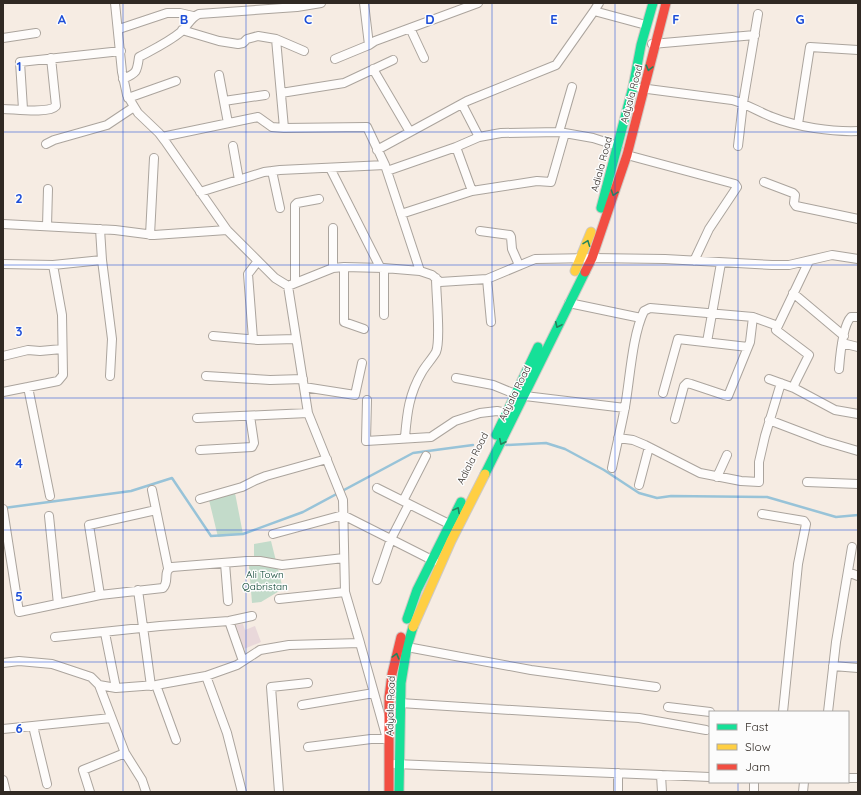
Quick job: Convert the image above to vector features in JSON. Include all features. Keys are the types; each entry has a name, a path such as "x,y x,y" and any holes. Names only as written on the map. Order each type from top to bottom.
{"main road":[{"name":"Adiala Road","path":"389,792 387,739 389,697 394,665 404,627 417,590 436,562 515,394 581,259 601,207 618,146 633,87 641,45 653,3"},
{"name":"Adyala Road","path":"453,526 525,396 592,258 627,155 666,3"},
{"name":"Adyala Road","path":"399,792 401,683 411,631 436,562"}],"street":[{"path":"115,3 119,29 124,88 128,98 138,113 162,137 227,230 275,278 292,285 334,268 344,267 382,267 420,271 432,275 440,282 487,279 536,259 592,258 789,265 832,255 858,259"},
{"path":"119,29 167,13 180,13 193,16 199,14 297,7 321,3"},
{"path":"364,3 369,45"},
{"path":"377,150 462,104 556,65 599,3"},
{"path":"335,60 375,41 472,4"},
{"path":"594,11 646,25"},
{"path":"738,146 743,103 758,14"},
{"path":"123,78 134,74 137,70 139,57 167,42 182,30 193,16"},
{"path":"410,28 424,58"},
{"path":"182,30 219,41 238,44 246,39 258,36 276,39 304,51"},
{"path":"3,38 36,33"},
{"path":"641,45 755,35"},
{"path":"276,39 284,128"},
{"path":"798,124 810,47 858,50"},
{"path":"23,109 20,62 121,51"},
{"path":"3,109 49,110 56,106 51,58"},
{"path":"281,93 344,83 393,60"},
{"path":"373,69 410,132"},
{"path":"219,75 228,123"},
{"path":"128,98 176,81"},
{"path":"401,214 472,191 537,180 551,182 572,87"},
{"path":"633,87 732,100 743,103 773,117 798,124 844,131 858,131"},
{"path":"224,101 265,95"},
{"path":"462,104 479,137"},
{"path":"46,144 54,140 107,125 134,107"},
{"path":"162,137 258,117 272,127 367,128 386,168 420,271"},
{"path":"200,192 264,172 330,168 386,168 456,147 479,137 501,133 562,133 593,138 618,146"},
{"path":"233,146 239,180"},
{"path":"456,147 472,191"},
{"path":"627,155 735,184 737,187 709,229 694,261"},
{"path":"150,235 154,158"},
{"path":"330,168 382,267 384,315"},
{"path":"272,171 280,208"},
{"path":"764,182 793,193 795,195 794,203 796,206 858,219"},
{"path":"48,189 48,226"},
{"path":"308,747 371,739 387,739 345,592 343,515 341,496 308,413 296,339 292,285 295,205 297,203 319,199"},
{"path":"3,224 100,229 150,235 227,230"},
{"path":"333,228 334,268"},
{"path":"100,229 102,260 112,339 110,376"},
{"path":"480,231 510,235 512,249 519,265"},
{"path":"3,264 53,266 102,260"},
{"path":"253,339 248,274 258,261"},
{"path":"794,388 809,355 776,330 808,261"},
{"path":"707,342 721,263"},
{"path":"3,392 58,381 63,375 62,315 53,266"},
{"path":"344,267 344,322 364,328"},
{"path":"405,437 408,408 413,392 423,370 436,351 438,338 436,278"},
{"path":"487,279 491,322"},
{"path":"793,293 843,339 858,347"},
{"path":"569,303 641,318"},
{"path":"612,468 625,408 633,352 644,311 650,308 753,317 778,326"},
{"path":"675,419 684,386 687,383 728,396 748,347 753,317"},
{"path":"838,369 848,320 851,317 858,317"},
{"path":"213,336 253,339 296,339"},
{"path":"663,393 678,339 748,347"},
{"path":"3,356 28,350 40,351 62,348"},
{"path":"206,376 303,383 356,395 362,363"},
{"path":"456,378 493,385 515,394"},
{"path":"769,379 794,388 835,410 858,414"},
{"path":"618,438 633,440 700,473 741,482 759,482 759,462 769,420 781,383"},
{"path":"28,387 50,496"},
{"path":"525,396 625,408"},
{"path":"367,400 366,441 405,437 431,437 454,421 480,413 497,411 506,413"},
{"path":"197,418 308,413"},
{"path":"200,450 252,447 254,443 250,416"},
{"path":"769,420 824,441 858,451"},
{"path":"639,485 649,447"},
{"path":"717,477 727,455"},
{"path":"377,580 391,539 426,456"},
{"path":"200,499 242,487 266,476 327,459"},
{"path":"807,482 858,484"},
{"path":"377,488 453,526"},
{"path":"4,513 19,612 100,595 163,588 166,582 166,572 168,568 152,490"},
{"path":"100,595 89,525 156,510"},
{"path":"762,514 804,521 806,524 798,564 783,711"},
{"path":"272,534 343,515 436,562"},
{"path":"49,516 58,604"},
{"path":"828,711 833,666 852,547"},
{"path":"168,568 260,561 282,565 344,558"},
{"path":"225,563 228,601"},
{"path":"848,572 858,576"},
{"path":"138,590 142,628 154,685 176,740"},
{"path":"279,599 345,592"},
{"path":"55,637 229,621 252,616"},
{"path":"229,621 243,661"},
{"path":"105,633 116,688"},
{"path":"99,685 116,688 154,685 206,676 237,665 260,650 289,645 360,643"},
{"path":"407,647 531,670 656,687"},
{"path":"3,663 19,661 52,664 91,677 99,685 125,753 142,780 146,792"},
{"path":"833,666 858,668"},
{"path":"206,676 227,733 242,792"},
{"path":"279,792 271,687 308,683"},
{"path":"302,705 374,693"},
{"path":"400,703 639,718 706,730"},
{"path":"668,707 709,712"},
{"path":"3,729 111,718"},
{"path":"33,726 47,784"},
{"path":"90,792 83,770 125,753"},
{"path":"389,764 709,777"},
{"path":"618,773 618,792"},
{"path":"661,775 662,792"},
{"path":"3,780 6,792"}],"green space":[{"path":"235,493 243,534 218,537 209,500"},
{"name":"Ali Town Qabristan","path":"271,541 282,585 281,590 261,602 252,603 249,566 254,559 254,544"}],"building":[{"path":"243,624 245,630 255,626 261,642 244,649 236,625"}],"waterway":[{"path":"506,445 546,443 565,449 604,470 639,493 657,498 671,496 767,497 836,517 858,515"},
{"path":"4,508 131,491 172,478 211,536 243,534 303,512 413,453 473,445"}],"traffic: fast":[{"path":"601,208 633,87 641,45 653,3"},
{"path":"485,474 585,272"},
{"path":"496,435 538,347"},
{"path":"407,619 417,590 461,502"},
{"path":"399,792 401,683 407,647 413,627"}],"traffic: slow":[{"path":"575,271 591,232"},
{"path":"413,627 451,541 485,474"}],"traffic: jam":[{"path":"585,272 592,258 627,155 666,3"},
{"path":"389,792 389,697 392,674 401,637"}]}
